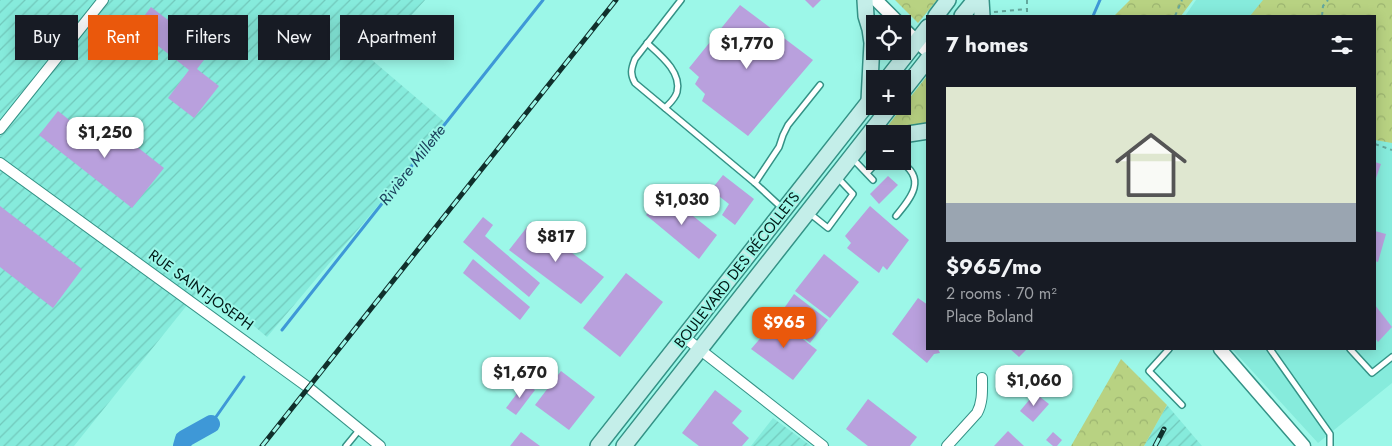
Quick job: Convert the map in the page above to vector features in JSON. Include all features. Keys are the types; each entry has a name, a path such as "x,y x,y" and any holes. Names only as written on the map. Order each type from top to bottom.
{"main road":[{"path":"865,0 866,16 872,43 872,70"},
{"path":"937,15 948,0"},
{"path":"963,15 974,0"},
{"path":"894,70 926,30"},
{"path":"911,81 926,62"},
{"name":"BOULEVARD DES RÉCOLLETS","path":"598,446 866,106"},
{"name":"BOULEVARD DES RÉCOLLETS","path":"624,446 836,176 862,148 885,115"},
{"path":"911,133 926,130"}],"street":[{"path":"0,129 103,0"},
{"path":"876,0 891,15"},
{"path":"911,35 926,50"},
{"name":"RUE SAINT-JOSEPH","path":"0,164 309,388 380,446"},
{"path":"684,337 823,446"},
{"path":"1221,350 1304,446"},
{"path":"947,446 980,408 982,403 982,378"}],"lane":[{"path":"681,0 635,59 631,68 631,76 635,83 755,182 784,210"},
{"path":"647,43 667,62 673,71 676,81 678,91 665,108"},
{"path":"755,182 779,147 788,125 820,86"},
{"path":"862,148 867,173 873,180"},
{"path":"867,173 870,170"},
{"path":"896,216 911,196 915,186 911,170"},
{"path":"808,212 828,228 853,194 836,176"},
{"path":"1168,350 1149,370 1182,404"},
{"path":"1271,350 1330,434 1330,446"},
{"path":"1351,350 1372,373 1392,357"},
{"path":"346,446 360,429"}],"path":[{"path":"1027,0 1027,15"},
{"path":"1175,15 1182,0"},
{"path":"1322,15 1323,6 1328,0"},
{"path":"984,9 1027,9"},
{"path":"1376,144 1392,150"}],"shaded area":[{"path":"0,0 425,0 412,15 340,15 340,60 372,60 447,124 267,337 204,284 74,446 0,446"},
{"path":"1196,0 1392,0 1392,383 1318,443 1233,350 1376,350 1376,15 1186,15"},
{"path":"1167,405 1202,446 1144,446"},
{"path":"773,418 811,446 751,446"}],"green space":[{"path":"895,0 937,0 918,23"},
{"path":"1130,0 1193,0 1182,15 1115,15"},
{"path":"1263,0 1392,0 1392,143 1376,140 1376,15 1251,15"},
{"path":"926,77 926,124 911,127 911,125 888,125 896,115 911,115 911,96"},
{"path":"1121,359 1167,405 1144,446 1071,446"}],"building":[{"path":"805,0 821,0 813,8"},
{"path":"740,5 813,60 748,136 702,101 705,94 695,84 699,77 689,68"},
{"path":"151,7 168,20 168,54 158,46 158,15 145,15"},
{"path":"176,60 204,60 197,69 219,86 194,118 168,98 189,70"},
{"path":"58,111 92,138 100,129 116,142 122,135 164,168 132,208 39,135"},
{"path":"1376,162 1381,164 1376,178"},
{"path":"723,175 754,199 735,225 722,215 729,204 711,190"},
{"path":"888,176 898,185 879,204 870,194"},
{"path":"664,193 717,235 699,259 646,215"},
{"path":"0,206 82,269 53,308 0,267"},
{"path":"870,206 909,240 887,270 883,266 879,273 847,248 851,243 845,236"},
{"path":"483,217 493,225 485,236 540,283 529,297 463,242"},
{"path":"531,222 604,277 581,304 509,250"},
{"path":"1376,231 1386,234 1378,262 1376,261"},
{"path":"824,254 859,282 830,318 795,291"},
{"path":"473,259 530,307 520,320 463,273"},
{"path":"626,273 663,302 620,357 583,328"},
{"path":"794,294 828,320 810,343 778,317"},
{"path":"918,298 926,304 926,350 938,350 940,353 934,354 927,363 892,334"},
{"path":"1376,306 1392,327 1378,342 1376,339"},
{"path":"777,319 817,350 793,380 751,349"},
{"path":"1011,350 1026,350 1019,357"},
{"path":"561,371 595,397 569,430 535,405"},
{"path":"525,383 535,390 516,415 506,408"},
{"path":"715,390 742,411 732,423 749,438 742,446 699,446 682,433"},
{"path":"1035,393 1049,404 1033,422 1020,411"},
{"path":"868,399 917,437 910,446 868,446 846,429"},
{"path":"1008,431 1024,446 994,446"},
{"path":"521,432 540,446 510,446"},
{"path":"1053,432 1062,440 1057,446 1053,446 1046,440"}],"waterway":[{"name":"Rivière Millette","path":"282,330 543,0"},
{"name":"Rivière Millette","path":"1093,15 1100,0"},
{"name":"Rivière Millette","path":"211,424 244,377"},
{"name":"Rivière Millette","path":"182,446 184,439 211,424"}],"railway":[{"path":"262,446 616,0"},
{"path":"1155,446 1164,429"}]}
